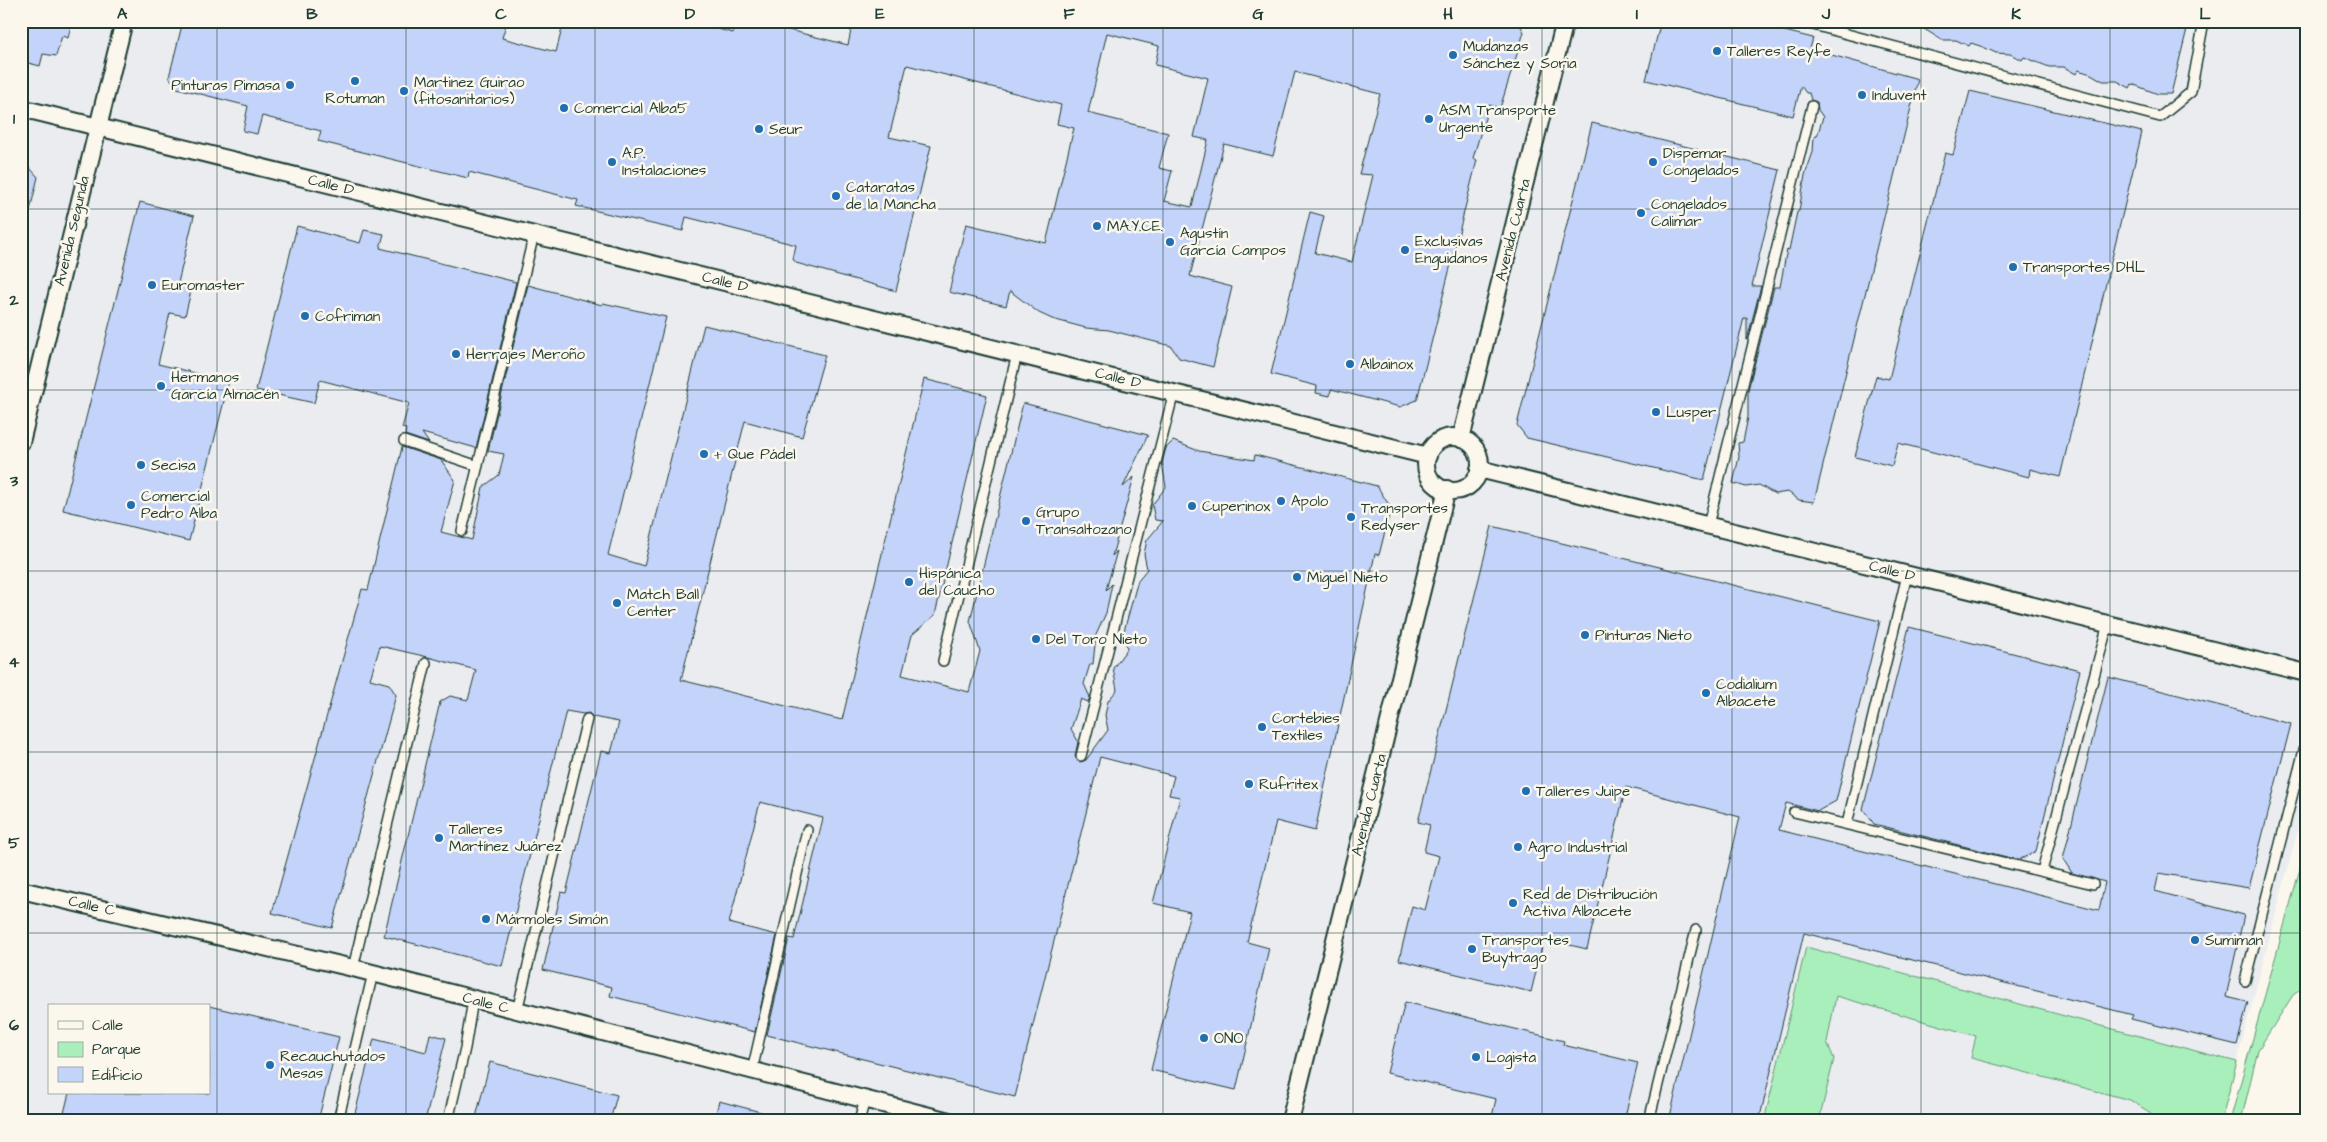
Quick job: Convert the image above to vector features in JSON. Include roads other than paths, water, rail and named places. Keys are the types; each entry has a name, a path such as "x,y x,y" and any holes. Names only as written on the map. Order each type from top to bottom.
{"street":[{"name":"Avenida Segunda","path":"21,442 124,21"},
{"name":"Avenida Cuarta","path":"1461,438 1565,21"},
{"name":"Calle D","path":"21,108 1428,456"},
{"path":"1451,437 1461,438 1475,448 1479,457 1479,469 1475,479 1469,485 1459,490 1448,489 1434,483 1428,474 1428,456 1432,446 1440,440 1451,437"},
{"name":"Calle D","path":"1479,469 2306,673"},
{"name":"Avenida Cuarta","path":"1290,1121 1448,489"},
{"name":"Calle C","path":"21,890 353,968 949,1121"}],"lane":[{"path":"1798,21 2160,117 2191,92 2204,21"},
{"path":"1708,525 1812,106"},
{"path":"462,531 534,234"},
{"path":"943,661 1016,354"},
{"path":"1081,756 1174,392"},
{"path":"404,442 478,466"},
{"path":"1847,824 1907,575"},
{"path":"2042,871 2108,624"},
{"path":"353,968 426,663"},
{"path":"517,1011 587,719"},
{"path":"2245,981 2306,742"},
{"path":"1794,812 2092,884"},
{"path":"752,1071 807,830"},
{"path":"1649,1121 1696,930"},
{"path":"338,1121 373,973"},
{"path":"448,1121 465,1048 473,1000"},
{"path":"859,1121 865,1100"}],"place":[{"name":"Talleres Reyfe","path":"1717,51"},
{"name":"Mudanzas Sánchez y Soria","path":"1453,55"},
{"name":"Rotuman","path":"355,81"},
{"name":"Pinturas Pimasa","path":"290,85"},
{"name":"Martinez Guirao (fitosanitarios)","path":"404,91"},
{"name":"Induvent","path":"1862,95"},
{"name":"Comercial Alba5","path":"564,108"},
{"name":"ASM Transporte Urgente","path":"1429,119"},
{"name":"Seur","path":"759,129"},
{"name":"A.P. Instalaciones","path":"612,162"},
{"name":"Dispemar Congelados","path":"1653,162"},
{"name":"Cataratas de la Mancha","path":"836,196"},
{"name":"Congelados Calimar","path":"1641,213"},
{"name":"MA.Y.CE.","path":"1097,226"},
{"name":"Agustín García Campos","path":"1170,242"},
{"name":"Exclusivas Enguidanos","path":"1405,250"},
{"name":"Transportes DHL","path":"2013,267"},
{"name":"Euromaster","path":"152,285"},
{"name":"Cofriman","path":"305,316"},
{"name":"Herrajes Meroño","path":"456,354"},
{"name":"Albainox","path":"1350,364"},
{"name":"Hermanos García Almacén","path":"161,386"},
{"name":"Lusper","path":"1656,412"},
{"name":"+ Que Pádel","path":"704,454"},
{"name":"Secisa","path":"141,465"},
{"name":"Apolo","path":"1281,501"},
{"name":"Comercial Pedro Alba","path":"131,505"},
{"name":"Cuperinox","path":"1192,506"},
{"name":"Transportes Redyser","path":"1351,517"},
{"name":"Grupo Transaltozano","path":"1026,521"},
{"name":"Miguel Nieto","path":"1297,577"},
{"name":"Hispánica del Caucho","path":"909,582"},
{"name":"Match Ball Center","path":"617,603"},
{"name":"Pinturas Nieto","path":"1585,635"},
{"name":"Del Toro Nieto","path":"1036,639"},
{"name":"Codialium Albacete","path":"1706,693"},
{"name":"Cortebies Textiles","path":"1262,727"},
{"name":"Rufritex","path":"1249,784"},
{"name":"Talleres Juipe","path":"1526,791"},
{"name":"Talleres Martínez Juárez","path":"439,838"},
{"name":"Agro Industrial","path":"1518,847"},
{"name":"Red de Distribución Activa Albacete","path":"1513,903"},
{"name":"Mármoles Simón","path":"486,919"},
{"name":"Sumiman","path":"2195,940"},
{"name":"Transportes Buytrago","path":"1472,949"},
{"name":"ONO","path":"1204,1038"},
{"name":"Logista","path":"1476,1057"},
{"name":"Recauchutados Mesas","path":"270,1065"}]}
